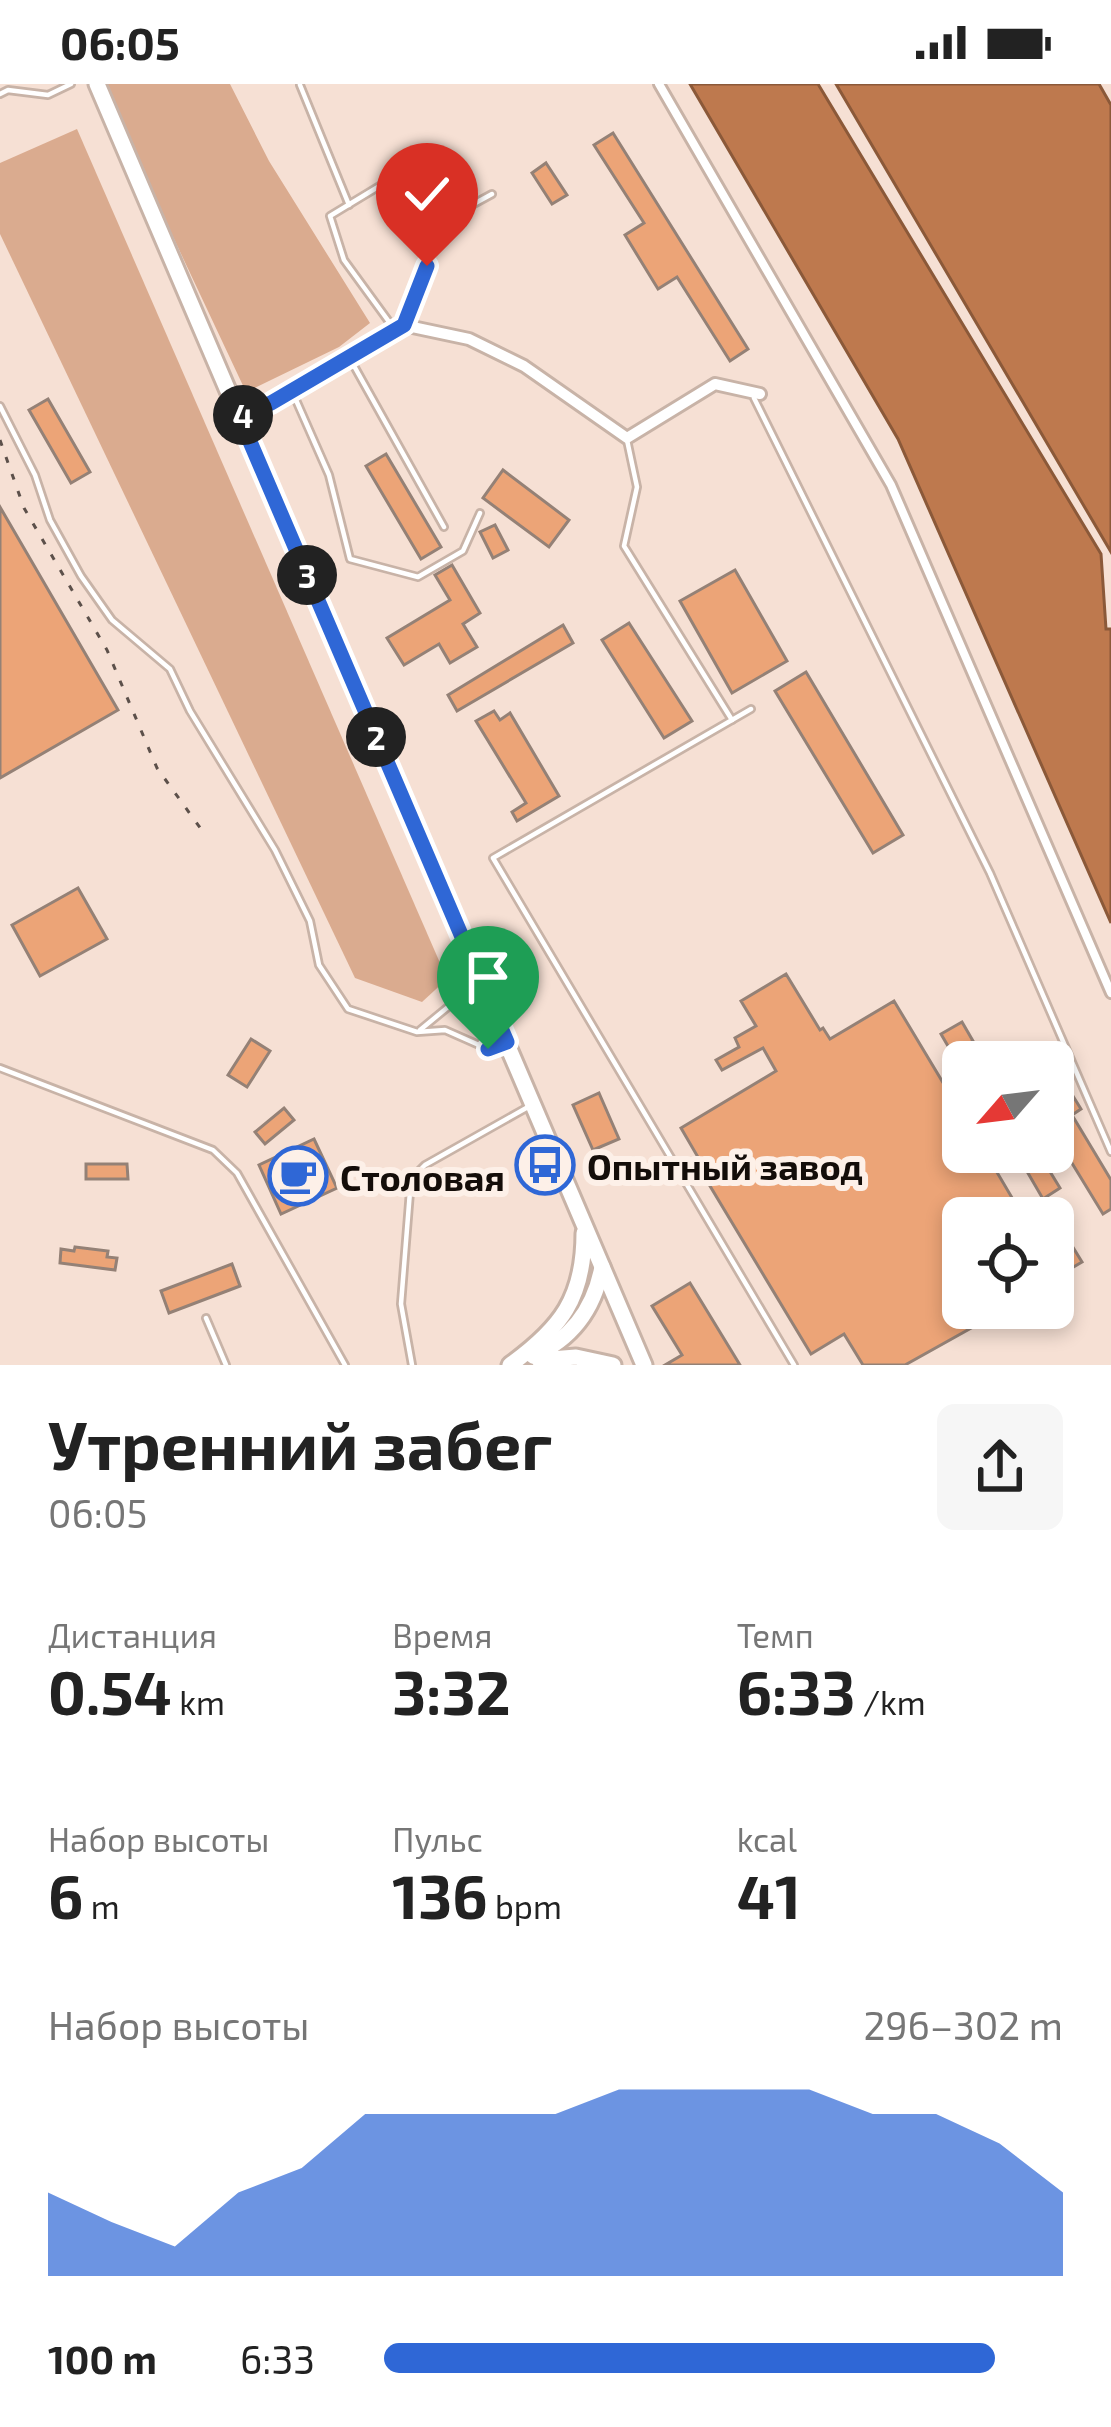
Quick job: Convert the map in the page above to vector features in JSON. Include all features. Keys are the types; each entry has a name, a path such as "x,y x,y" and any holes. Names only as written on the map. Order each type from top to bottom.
{"main road":[{"path":"97,84 644,1365"},
{"path":"515,1365 569,1308 580,1283 584,1224"},
{"path":"515,1365 569,1334 596,1296 602,1267"},
{"path":"515,1365 576,1357 613,1365"}],"street":[{"path":"659,84 891,484 1111,993"},
{"path":"239,416 399,327 469,339 524,366 627,438 715,384 756,393"}],"lane":[{"path":"0,94 8,90 48,95 70,84"},
{"path":"300,85 349,205"},
{"path":"401,173 330,216 344,260 399,327 437,230 493,194"},
{"path":"349,357 444,527"},
{"path":"291,390 328,476 350,559 418,577 463,550 480,513"},
{"path":"756,393 990,873 1111,1152"},
{"path":"0,406 35,475 50,520 81,576 112,620 170,669 190,711 275,850 310,921 319,965 348,1009 417,1032 445,1030 488,1049 507,1042"},
{"path":"627,438 637,487 624,546 732,720"},
{"path":"751,709 493,858 794,1365"},
{"path":"417,1032 480,980"},
{"path":"0,1068 213,1150 237,1173 346,1365"},
{"path":"412,1365 401,1304 411,1179 425,1165 533,1105"},
{"path":"206,1318 226,1365"}],"shaded area":[{"path":"107,84 230,84 269,161 370,323 339,347 246,392"},
{"path":"690,84 818,84 1101,554 1106,629 1111,629 1111,923 898,439"},
{"path":"836,84 1099,84 1111,105 1111,552"},
{"path":"77,129 447,979 422,1002 355,978 0,234 0,163"}],"building":[{"path":"613,133 748,349 730,361 677,277 658,289 625,235 644,223 594,145"},
{"path":"546,163 567,195 552,204 532,173"},
{"path":"48,399 90,472 71,483 29,410"},
{"path":"386,454 441,547 421,559 366,466"},
{"path":"503,470 569,520 549,547 483,498"},
{"path":"0,507 118,710 0,778"},
{"path":"495,525 508,550 493,558 480,532"},
{"path":"452,565 480,613 463,624 477,647 450,663 439,644 404,665 387,638 450,600 435,575"},
{"path":"735,570 787,661 732,693 680,601"},
{"path":"629,623 692,721 664,738 602,640"},
{"path":"563,625 573,643 457,711 448,695"},
{"path":"806,672 903,835 873,853 775,691"},
{"path":"494,711 500,720 510,713 559,796 517,821 512,812 526,803 476,721"},
{"path":"78,888 107,939 40,976 12,925"},
{"path":"786,974 830,1039 894,1001 942,1081 942,1173 997,1173 1012,1197 942,1197 942,1329 969,1329 905,1365 863,1365 844,1334 811,1354 698,1166 702,1164 681,1128 776,1071 763,1048 722,1070 716,1060 739,1047 735,1038 756,1026 741,1001"},
{"path":"962,1022 973,1041 945,1041 941,1034"},
{"path":"251,1039 270,1051 247,1087 228,1075"},
{"path":"599,1093 619,1139 593,1150 573,1105"},
{"path":"284,1108 294,1120 265,1144 255,1132"},
{"path":"1074,1118 1111,1180 1111,1209 1103,1214 1074,1166"},
{"name":"Столовая","path":"314,1139 337,1188 281,1214 259,1165"},
{"path":"86,1164 127,1164 128,1179 86,1179"},
{"path":"1028,1173 1051,1173 1060,1188 1042,1197"},
{"path":"75,1247 108,1251 107,1257 117,1258 115,1270 60,1263 61,1249 74,1251"},
{"path":"232,1264 240,1286 169,1313 161,1291"},
{"path":"690,1283 740,1365 665,1365 682,1355 652,1306"}],"railway":[{"path":"0,440 24,508 107,650 157,768 201,829"}],"place":[{"name":"Опытный завод","path":"545,1165"},
{"name":"Столовая","path":"298,1176"}],"route":[{"path":"427,266 404,325 271,403 239,416 507,1042 488,1049"}]}
